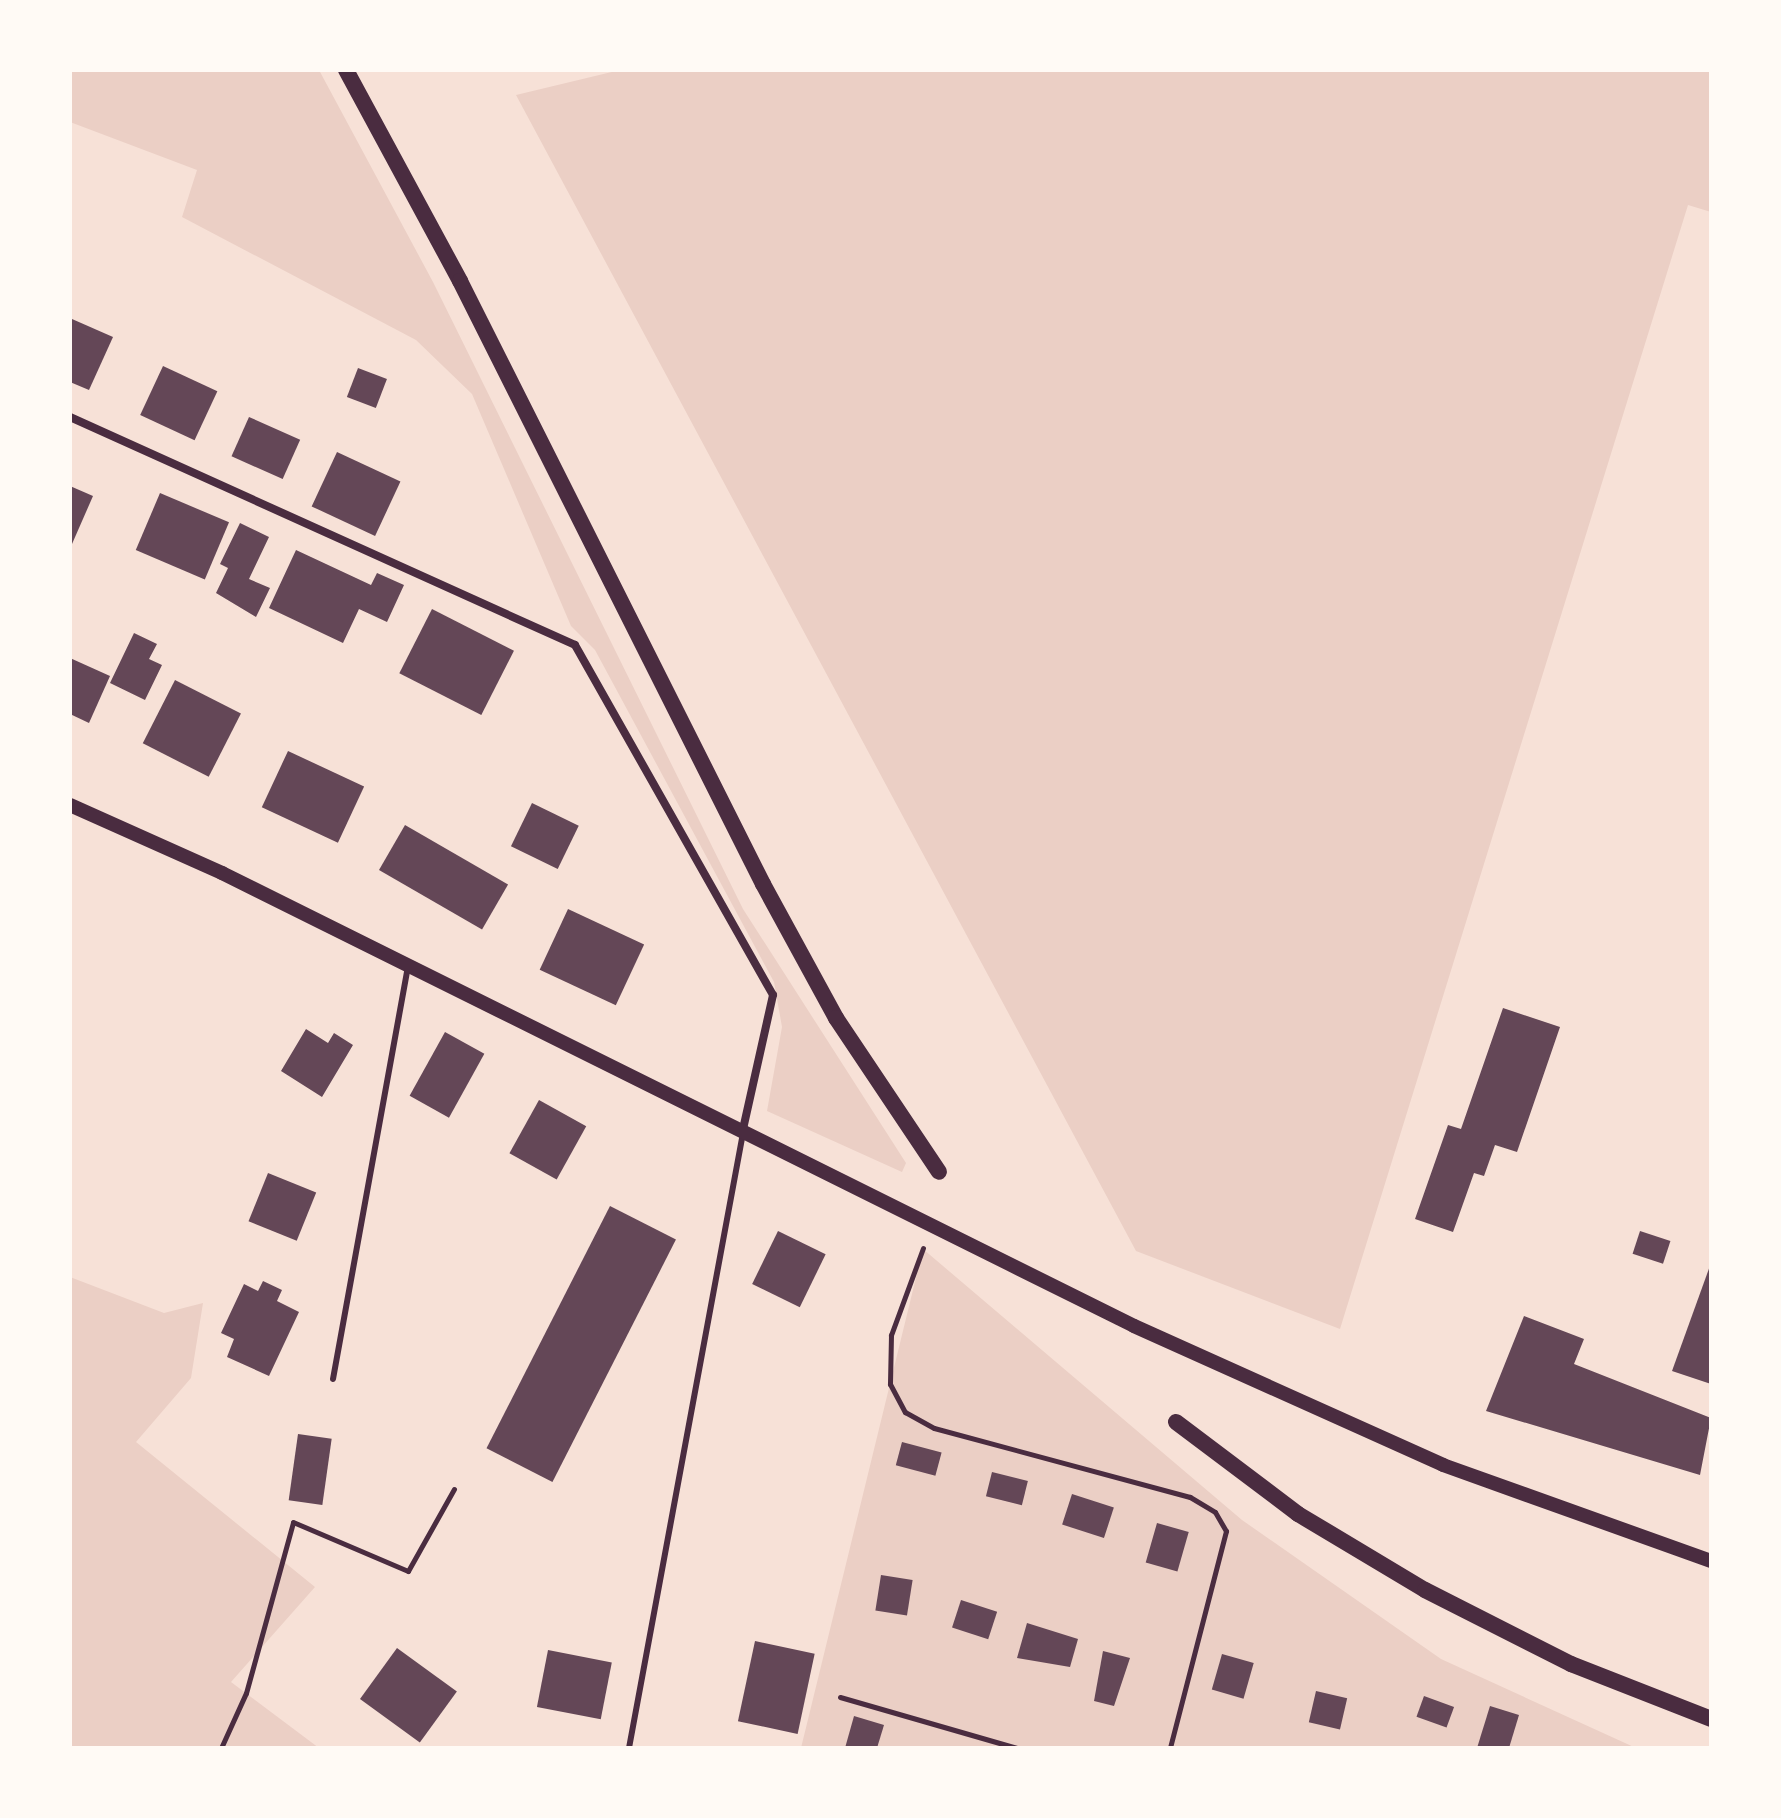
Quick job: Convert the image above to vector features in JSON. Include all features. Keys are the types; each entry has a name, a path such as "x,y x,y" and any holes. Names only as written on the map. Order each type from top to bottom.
{"main road":[{"path":"346,70 460,281 770,897 836,1018 939,1172"},
{"path":"1176,1422 1298,1514 1425,1590 1571,1664 1711,1719"}],"street":[{"path":"70,417 575,645 773,995 743,1129"},
{"path":"70,805 409,965 1134,1326 1443,1465 1711,1561"}],"lane":[{"path":"333,1379 409,965"},
{"path":"629,1748 743,1129"}],"path":[{"path":"933,1225 891,1335 890,1384 905,1412 934,1428 1190,1497 1215,1512 1226,1531 1172,1748"},
{"path":"221,1748 246,1693 293,1522 408,1571 454,1489"},
{"path":"840,1697 1017,1748"}],"shaded area":[{"path":"70,70 319,70 433,282 743,909 906,1163 902,1172 767,1111 782,1027 774,982 595,650 571,626 472,394 416,340 182,217 197,170 70,122"},
{"path":"620,70 1711,70 1711,212 1688,205 1340,1329 1136,1251 516,95"},
{"path":"923,1249 1242,1520 1441,1659 1636,1748 801,1748"},
{"path":"70,1277 164,1313 203,1303 191,1378 136,1442 315,1587 231,1682 319,1748 70,1748"}],"building":[{"path":"72,319 113,337 89,390 70,382"},
{"path":"163,366 217,391 195,440 140,415"},
{"path":"358,368 387,379 376,408 347,397"},
{"path":"249,417 300,440 283,479 232,456"},
{"path":"337,452 400,482 375,536 312,506"},
{"path":"70,486 93,496 72,544 70,543"},
{"path":"160,493 229,522 205,579 136,550"},
{"path":"240,523 269,537 249,579 270,588 256,617 216,593 228,568 220,564"},
{"path":"296,550 371,585 377,573 404,585 387,622 359,609 343,643 269,608"},
{"path":"432,609 514,651 481,715 399,673"},
{"path":"134,633 157,644 149,659 162,665 145,700 110,683"},
{"path":"70,658 110,676 89,723 70,714"},
{"path":"175,680 241,714 209,777 143,743"},
{"path":"288,751 364,786 338,843 262,807"},
{"path":"532,803 579,826 558,869 511,846"},
{"path":"405,825 508,884 482,930 379,870"},
{"path":"568,909 644,944 616,1005 540,970"},
{"path":"1503,1008 1560,1027 1517,1152 1495,1145 1484,1176 1474,1173 1453,1232 1415,1219 1448,1125 1461,1129"},
{"path":"306,1029 328,1043 334,1033 353,1045 322,1097 281,1071"},
{"path":"445,1032 484,1054 449,1118 410,1096"},
{"path":"539,1100 586,1126 557,1180 509,1153"},
{"path":"268,1173 316,1192 297,1241 249,1221"},
{"path":"610,1206 676,1240 552,1482 487,1448"},
{"path":"778,1231 826,1254 800,1307 752,1284"},
{"path":"1640,1231 1670,1241 1663,1264 1633,1254"},
{"path":"1711,1263 1711,1384 1672,1371"},
{"path":"263,1281 282,1290 277,1301 299,1312 269,1376 227,1357 234,1339 221,1333 244,1284 258,1291"},
{"path":"1524,1316 1584,1339 1574,1364 1711,1418 1700,1475 1486,1411"},
{"path":"298,1434 332,1439 322,1505 289,1500"},
{"path":"902,1442 942,1453 935,1476 896,1465"},
{"path":"992,1472 1028,1481 1022,1505 986,1496"},
{"path":"1072,1494 1114,1508 1104,1538 1062,1524"},
{"path":"1157,1523 1189,1532 1177,1572 1146,1562"},
{"path":"881,1575 913,1580 907,1616 875,1611"},
{"path":"961,1600 997,1612 988,1639 952,1628"},
{"path":"1027,1623 1078,1639 1070,1667 1017,1658"},
{"path":"755,1641 815,1654 798,1734 738,1721"},
{"path":"397,1648 457,1691 420,1742 360,1699"},
{"path":"548,1650 612,1662 601,1719 537,1707"},
{"path":"1103,1651 1130,1658 1114,1706 1094,1701"},
{"path":"1222,1654 1254,1663 1244,1699 1212,1690"},
{"path":"1316,1691 1347,1698 1340,1729 1309,1722"},
{"path":"1424,1696 1454,1707 1447,1728 1416,1717"},
{"path":"1490,1706 1519,1715 1509,1748 1477,1748"},
{"path":"854,1716 884,1725 877,1748 845,1748"}]}
